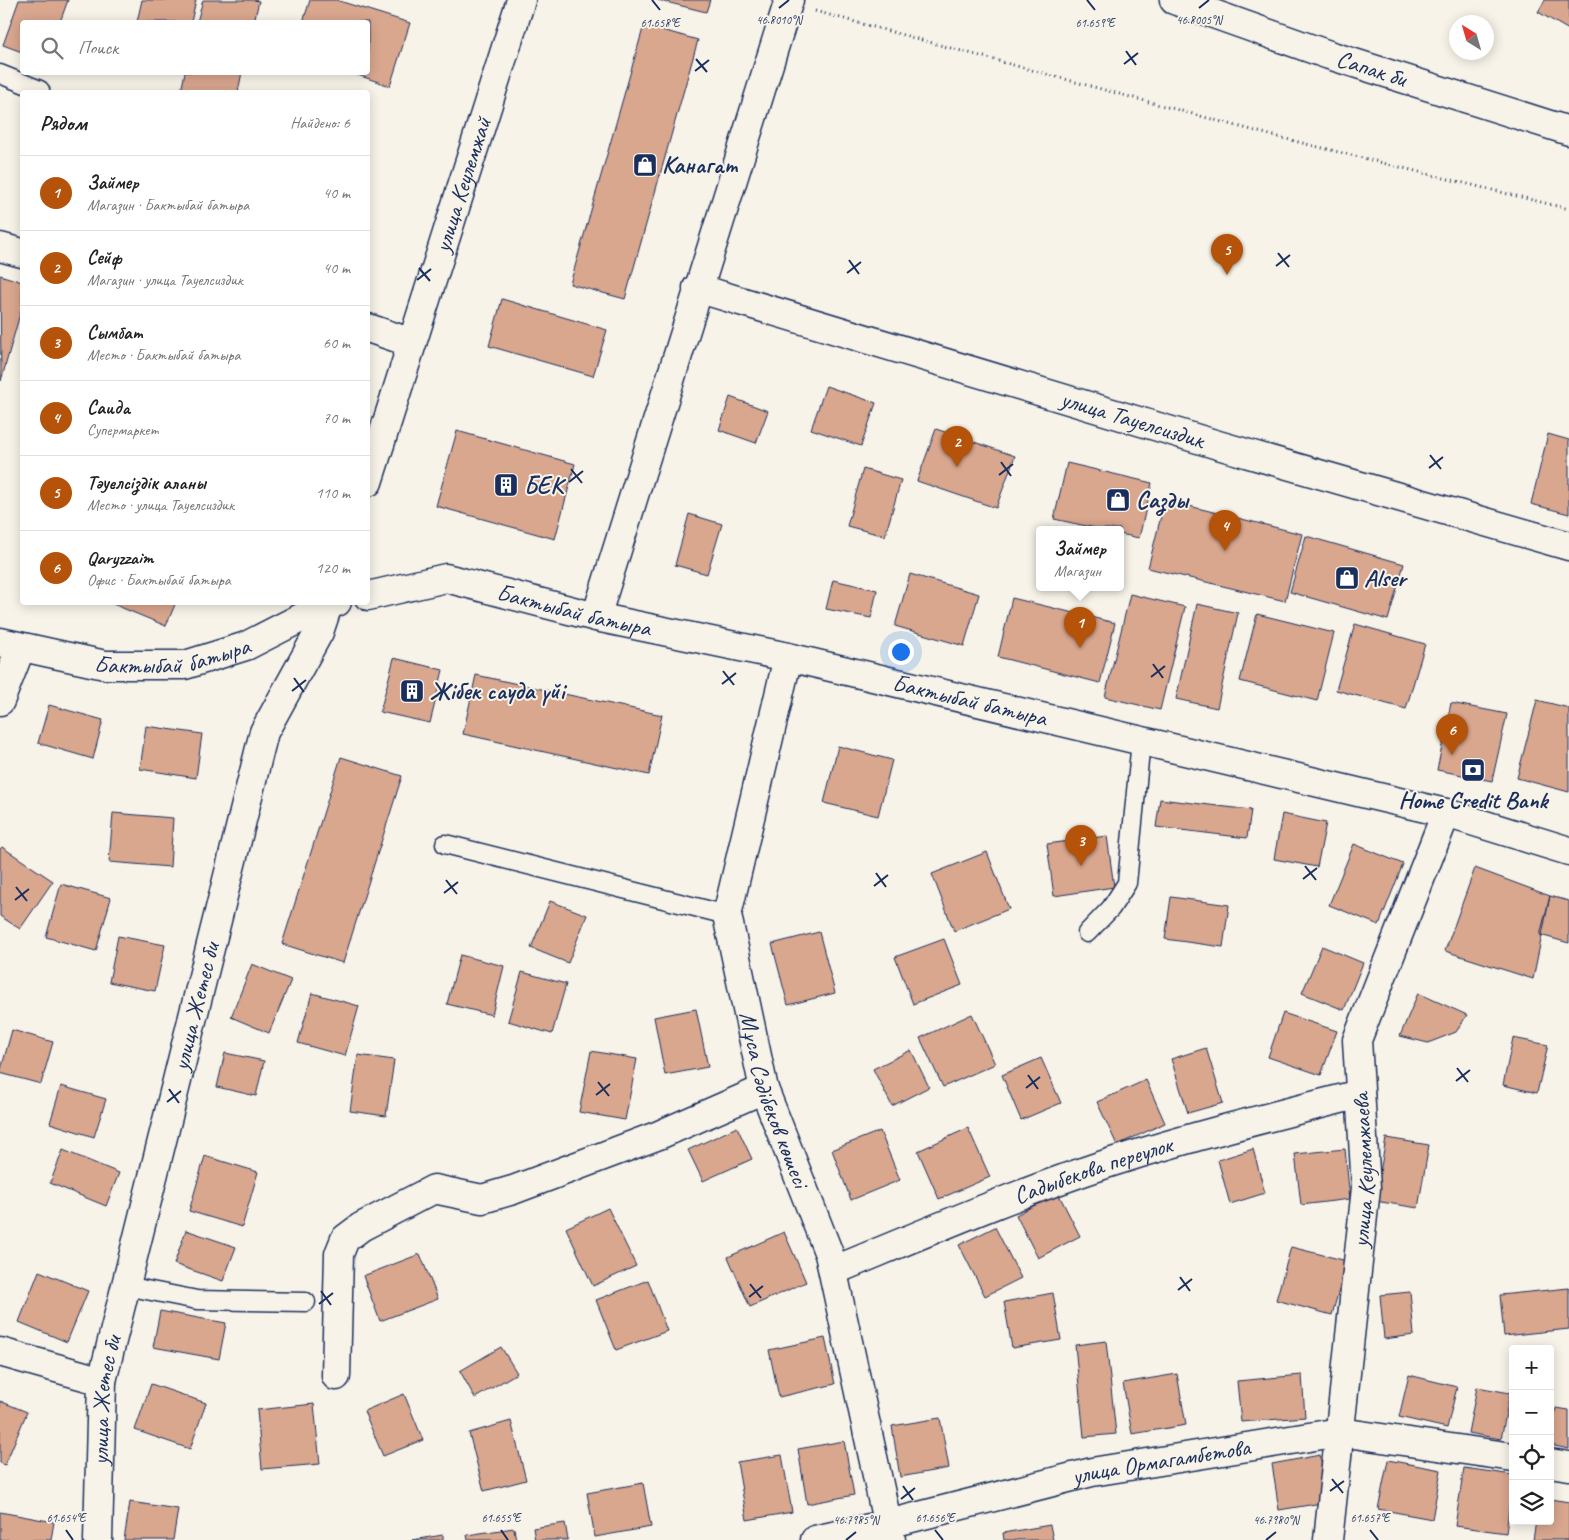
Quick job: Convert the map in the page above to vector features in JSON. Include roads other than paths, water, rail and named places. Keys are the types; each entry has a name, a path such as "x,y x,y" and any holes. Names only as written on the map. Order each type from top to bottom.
{"street":[{"name":"улица Кеулемжай","path":"370,476 521,0"},
{"name":"Сапак би","path":"1174,0 1329,55 1569,131"},
{"path":"596,617 697,288 788,2"},
{"path":"0,247 20,252"},
{"name":"улица Тауелсиздик","path":"697,288 1218,445 1569,546"},
{"path":"370,329 412,343"},
{"name":"Бактыбай батыра","path":"370,596 446,578 596,617 788,657 1446,813 1569,851"},
{"name":"Бактыбай батыра","path":"10,645 105,664 185,665 246,646 328,605"},
{"name":"улица Жетес би","path":"98,1540 102,1381 264,732 319,632 331,605"},
{"path":"0,701 10,645"},
{"name":"Мұса Сәдібеков көшесі","path":"788,657 727,915 764,1089 829,1254 890,1532"},
{"name":"улица Кеулемжаева","path":"1328,1540 1366,1188 1357,1040 1446,813"},
{"path":"336,1376 339,1254 345,1239 361,1227 434,1190 482,1199 513,1190 659,1135 764,1089"},
{"name":"Садыбекова переулок","path":"833,1271 1015,1196 1111,1162 1202,1134 1360,1094"},
{"path":"0,1352 102,1381"},
{"name":"улица Ормагамбетова","path":"815,1540 890,1532 1092,1472 1340,1432 1509,1456"},
{"path":"1554,1464 1569,1466"}],"lane":[{"path":"0,74 40,90"},
{"path":"1087,933 1111,908 1127,884 1141,741"},
{"path":"445,844 727,915"},
{"path":"126,1286 197,1300 306,1302"}],"place":[{"name":"Канагат","path":"645,165"},
{"name":"Тәуелсіздік аланы","path":"1227,275"},
{"name":"Сейф","path":"957,467"},
{"name":"БЕК","path":"506,485"},
{"name":"Сазды","path":"1118,500"},
{"name":"Саида","path":"1225,551"},
{"name":"Alser","path":"1347,578"},
{"name":"Займер","path":"1080,648"},
{"name":"Жібек сауда үйі","path":"412,691"},
{"name":"Qaryzzaim","path":"1452,755"},
{"name":"Home Credit Bank","path":"1473,770"},
{"name":"Сымбат","path":"1081,866"}]}
